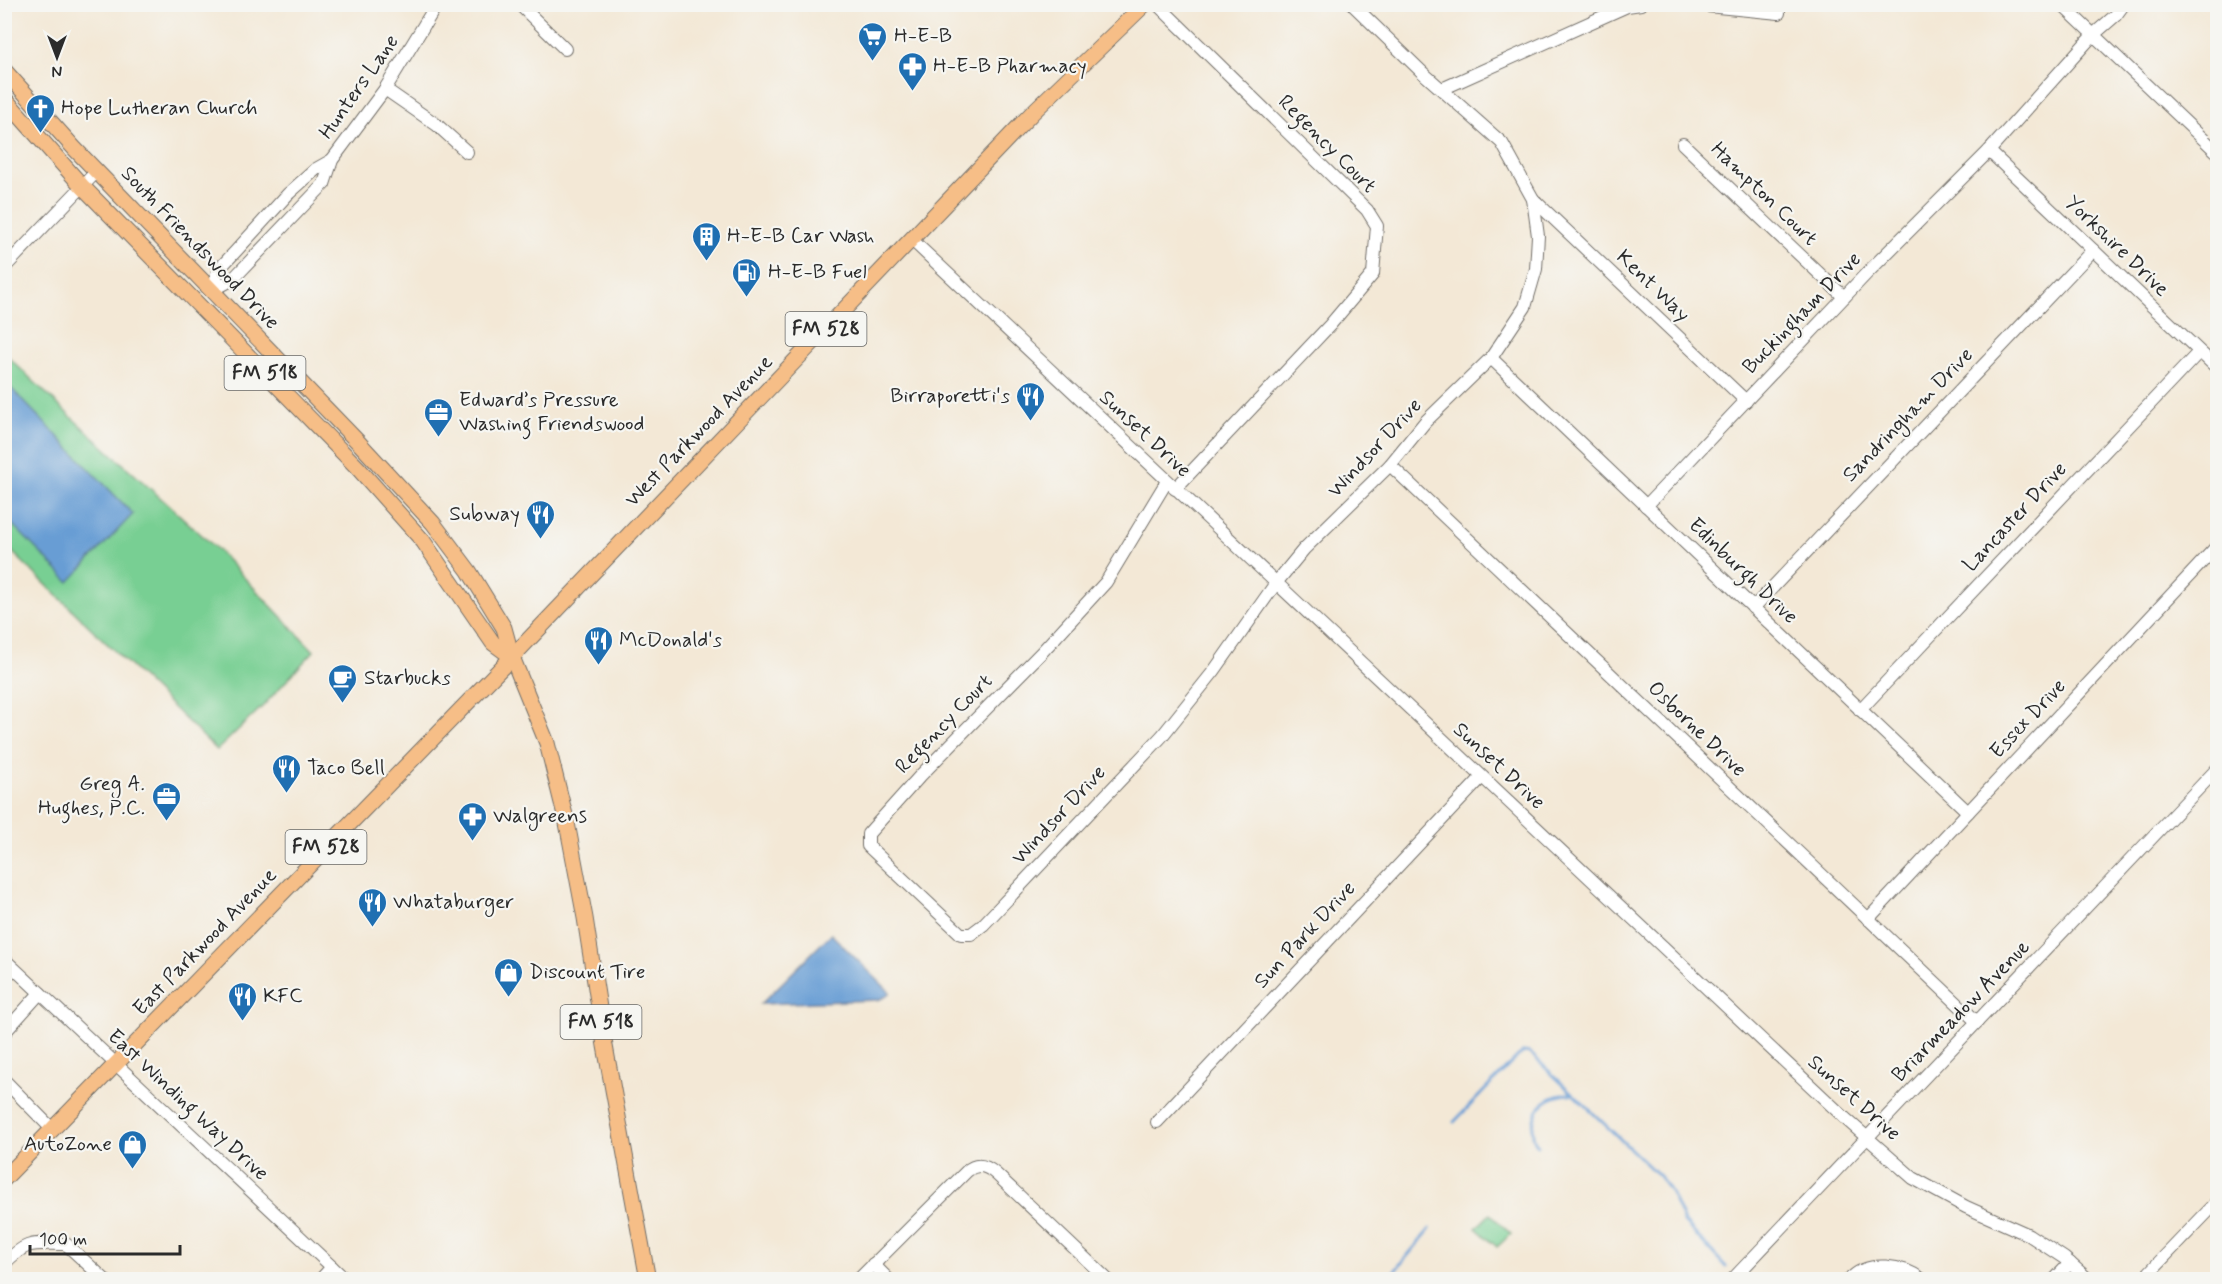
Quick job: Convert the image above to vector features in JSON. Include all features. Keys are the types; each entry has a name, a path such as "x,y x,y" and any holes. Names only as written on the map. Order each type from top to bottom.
{"main road":[{"name":"West Parkwood Avenue","path":"512,657 1033,112 1144,4"},
{"name":"South Friendswood Drive","path":"4,70 97,171 433,523 469,571 504,628 512,657 547,743 568,828 648,1280"},
{"name":"South Friendswood Drive","path":"4,98 82,186 358,468 423,542 493,643 512,657"},
{"name":"East Parkwood Avenue","path":"4,1179 512,657"}],"street":[{"name":"Hunters Lane","path":"213,291 233,279 324,184 332,160 385,89 437,4"},
{"path":"519,4 565,49"},
{"name":"Regency Court","path":"1006,900 983,925 971,934 961,934 867,846 867,834 1106,582 1171,485 1330,325 1374,274 1377,226 1367,210 1157,4"},
{"name":"Windsor Drive","path":"1006,900 1162,736 1214,671 1276,583 1304,549 1390,465 1425,422 1491,358 1525,307 1536,269 1538,236 1533,199 1502,142 1352,4"},
{"path":"1442,89 1627,6 1641,4"},
{"path":"1687,4 1779,13"},
{"path":"2061,4 2217,153"},
{"name":"Buckingham Drive","path":"1646,506 1844,297 1989,152 2093,35 2116,15 2124,4"},
{"path":"385,89 437,125 467,152"},
{"name":"Hampton Court","path":"1683,144 1844,297"},
{"name":"Yorkshire Drive","path":"1989,152 2217,369"},
{"name":"Hunters Lane","path":"213,291 218,270 295,188 316,169 332,160"},
{"path":"4,268 97,171"},
{"name":"Kent Way","path":"1533,199 1746,401"},
{"name":"Sunset Drive","path":"912,240 1912,1178 1966,1207 2030,1235 2070,1263 2089,1280"},
{"name":"Sandringham Drive","path":"1753,608 2093,250"},
{"name":"Lancaster Drive","path":"1860,710 2199,352"},
{"name":"Edinburgh Drive","path":"1491,358 1968,812"},
{"name":"Osborne Drive","path":"1390,465 1977,1022"},
{"name":"Essex Drive","path":"1868,919 2217,545"},
{"name":"Briarmeadow Avenue","path":"1732,1280 2217,768"},
{"name":"Sun Park Drive","path":"1157,1122 1482,777"},
{"name":"East Winding Way Drive","path":"4,959 346,1280"},
{"path":"4,1033 40,993"},
{"path":"4,1080 53,1130"},
{"path":"858,1280 972,1166 980,1165 996,1174 1108,1280"},
{"path":"2142,1280 2217,1201"},
{"path":"4,1264 19,1249 28,1244 66,1244 105,1280"},
{"path":"2054,1280 2070,1263"},
{"path":"873,1264 889,1280"},
{"path":"1849,1280 1853,1275 1883,1264 1914,1273 1923,1280"},
{"path":"320,1280 332,1267"}],"green space":[{"path":"4,353 215,547 314,651 263,706 217,750 5,545"},
{"path":"1490,1214 1511,1234 1497,1247 1476,1228"}],"water":[{"path":"5,382 133,514 69,582 5,517"},
{"path":"831,934 890,992 887,996 878,1000 761,1004"}],"waterway":[{"path":"1454,1122 1518,1056 1524,1052 1530,1053 1659,1176 1671,1193 1684,1222 1726,1267"},
{"path":"1538,1146 1533,1136 1533,1123 1537,1111 1551,1098 1572,1094"},
{"path":"1387,1280 1430,1229"},
{"path":"1324,1274 1329,1280"}],"place":[{"name":"H-E-B","path":"873,62"},
{"name":"H-E-B Pharmacy","path":"912,92"},
{"name":"Hope Lutheran Church","path":"40,134"},
{"name":"H-E-B Car Wash","path":"706,262"},
{"name":"H-E-B Fuel","path":"747,298"},
{"name":"Birraporetti's","path":"1031,422"},
{"name":"Edward’s Pressure Washing Friendswood","path":"438,438"},
{"name":"Subway","path":"541,540"},
{"name":"McDonald's","path":"598,666"},
{"name":"Starbucks","path":"343,704"},
{"name":"Taco Bell","path":"286,794"},
{"name":"Greg A. Hughes, P.C.","path":"166,822"},
{"name":"Walgreens","path":"472,842"},
{"name":"Whataburger","path":"372,928"},
{"name":"Discount Tire","path":"508,998"},
{"name":"KFC","path":"242,1022"},
{"name":"AutoZone","path":"133,1170"}]}
